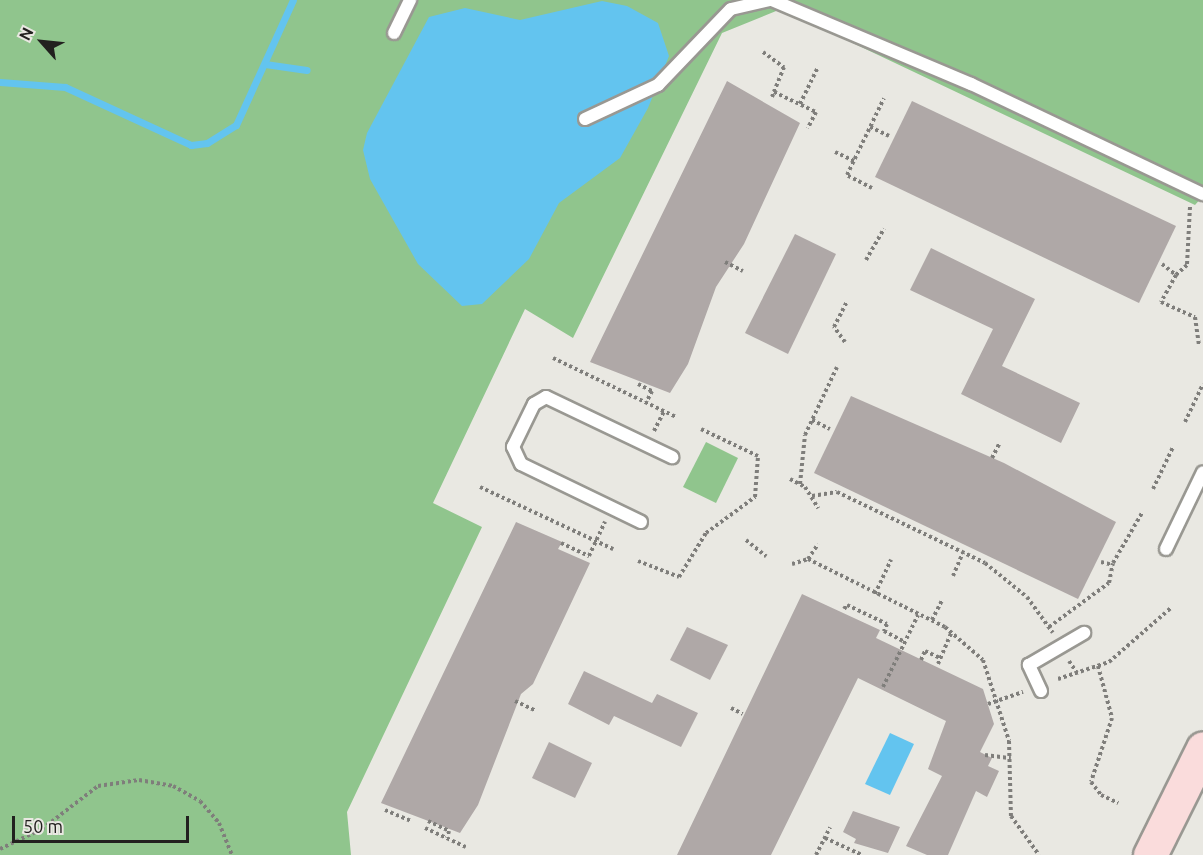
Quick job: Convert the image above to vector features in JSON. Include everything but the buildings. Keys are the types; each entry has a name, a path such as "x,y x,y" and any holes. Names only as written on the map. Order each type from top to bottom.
{"main road":[{"path":"1150,855 1203,748"}],"lane":[{"path":"394,33 410,0"},
{"path":"585,119 658,85 688,57 728,4 771,0 971,84 1200,193"},
{"path":"641,522 521,464 513,447 534,404 546,397 672,457"},
{"path":"1166,549 1203,472"},
{"path":"1041,691 1029,665 1084,633"}],"path":[{"path":"764,52 784,67 772,97"},
{"path":"800,104 817,69"},
{"path":"774,92 816,112 815,121 808,128"},
{"path":"872,188 847,175 884,98"},
{"path":"870,127 889,136"},
{"path":"835,152 854,161"},
{"path":"1199,345 1195,317 1161,302 1176,274 1187,266 1189,214 1200,193"},
{"path":"866,260 884,229"},
{"path":"725,262 743,271"},
{"path":"1162,264 1176,274"},
{"path":"845,342 834,327 847,301"},
{"path":"553,358 676,417"},
{"path":"800,484 800,455 812,420 837,368"},
{"path":"638,384 652,391 646,403"},
{"path":"1185,422 1203,384"},
{"path":"654,432 664,411"},
{"path":"812,420 830,429"},
{"path":"638,561 679,577 699,541 755,497 759,481 758,456 701,429"},
{"path":"992,458 999,444"},
{"path":"1153,489 1173,447"},
{"path":"790,479 800,484 812,496 818,508"},
{"path":"480,487 613,549"},
{"path":"812,496 837,492 963,552 1019,590 1053,634"},
{"path":"1049,627 1109,583 1113,565 1142,513"},
{"path":"561,543 589,556 605,521"},
{"path":"746,540 766,556"},
{"path":"792,564 808,559 818,544"},
{"path":"953,576 963,552"},
{"path":"808,559 952,631 983,660 993,701 1006,726 1011,758 1011,816 1039,855"},
{"path":"875,594 891,560"},
{"path":"1101,562 1113,565"},
{"path":"932,620 942,600"},
{"path":"844,609 847,604 887,624 884,631 905,642"},
{"path":"1058,679 1098,666 1124,652 1172,608"},
{"path":"883,687 918,614"},
{"path":"938,664 952,631"},
{"path":"921,660 925,651 940,658"},
{"path":"1069,660 1077,673"},
{"path":"1098,666 1112,718 1091,782 1101,795 1118,803"},
{"path":"988,704 1023,692"},
{"path":"514,701 536,711"},
{"path":"731,708 743,714"},
{"path":"985,755 1011,758"},
{"path":"0,849 36,833 98,786 140,780 173,786 200,801 219,823 232,855"},
{"path":"385,810 411,821"},
{"path":"428,821 449,831 447,838"},
{"path":"816,855 830,827"},
{"path":"425,828 466,847"},
{"path":"825,838 861,855"}],"green space":[{"path":"0,0 1203,0 1203,196 1195,205 781,9 722,33 573,338 525,309 433,503 482,527 347,812 351,855 0,855"},
{"path":"706,442 738,458 716,503 683,487"}],"water":[{"path":"602,1 627,6 658,23 669,56 648,108 620,158 559,203 529,259 482,304 462,306 418,264 370,179 363,150 367,133 429,17 465,8 520,20"},
{"path":"890,733 914,744 890,795 865,784"}],"waterway":[{"path":"0,82 65,87 191,145 207,143 236,125 293,0"},
{"path":"265,64 307,70"}]}
